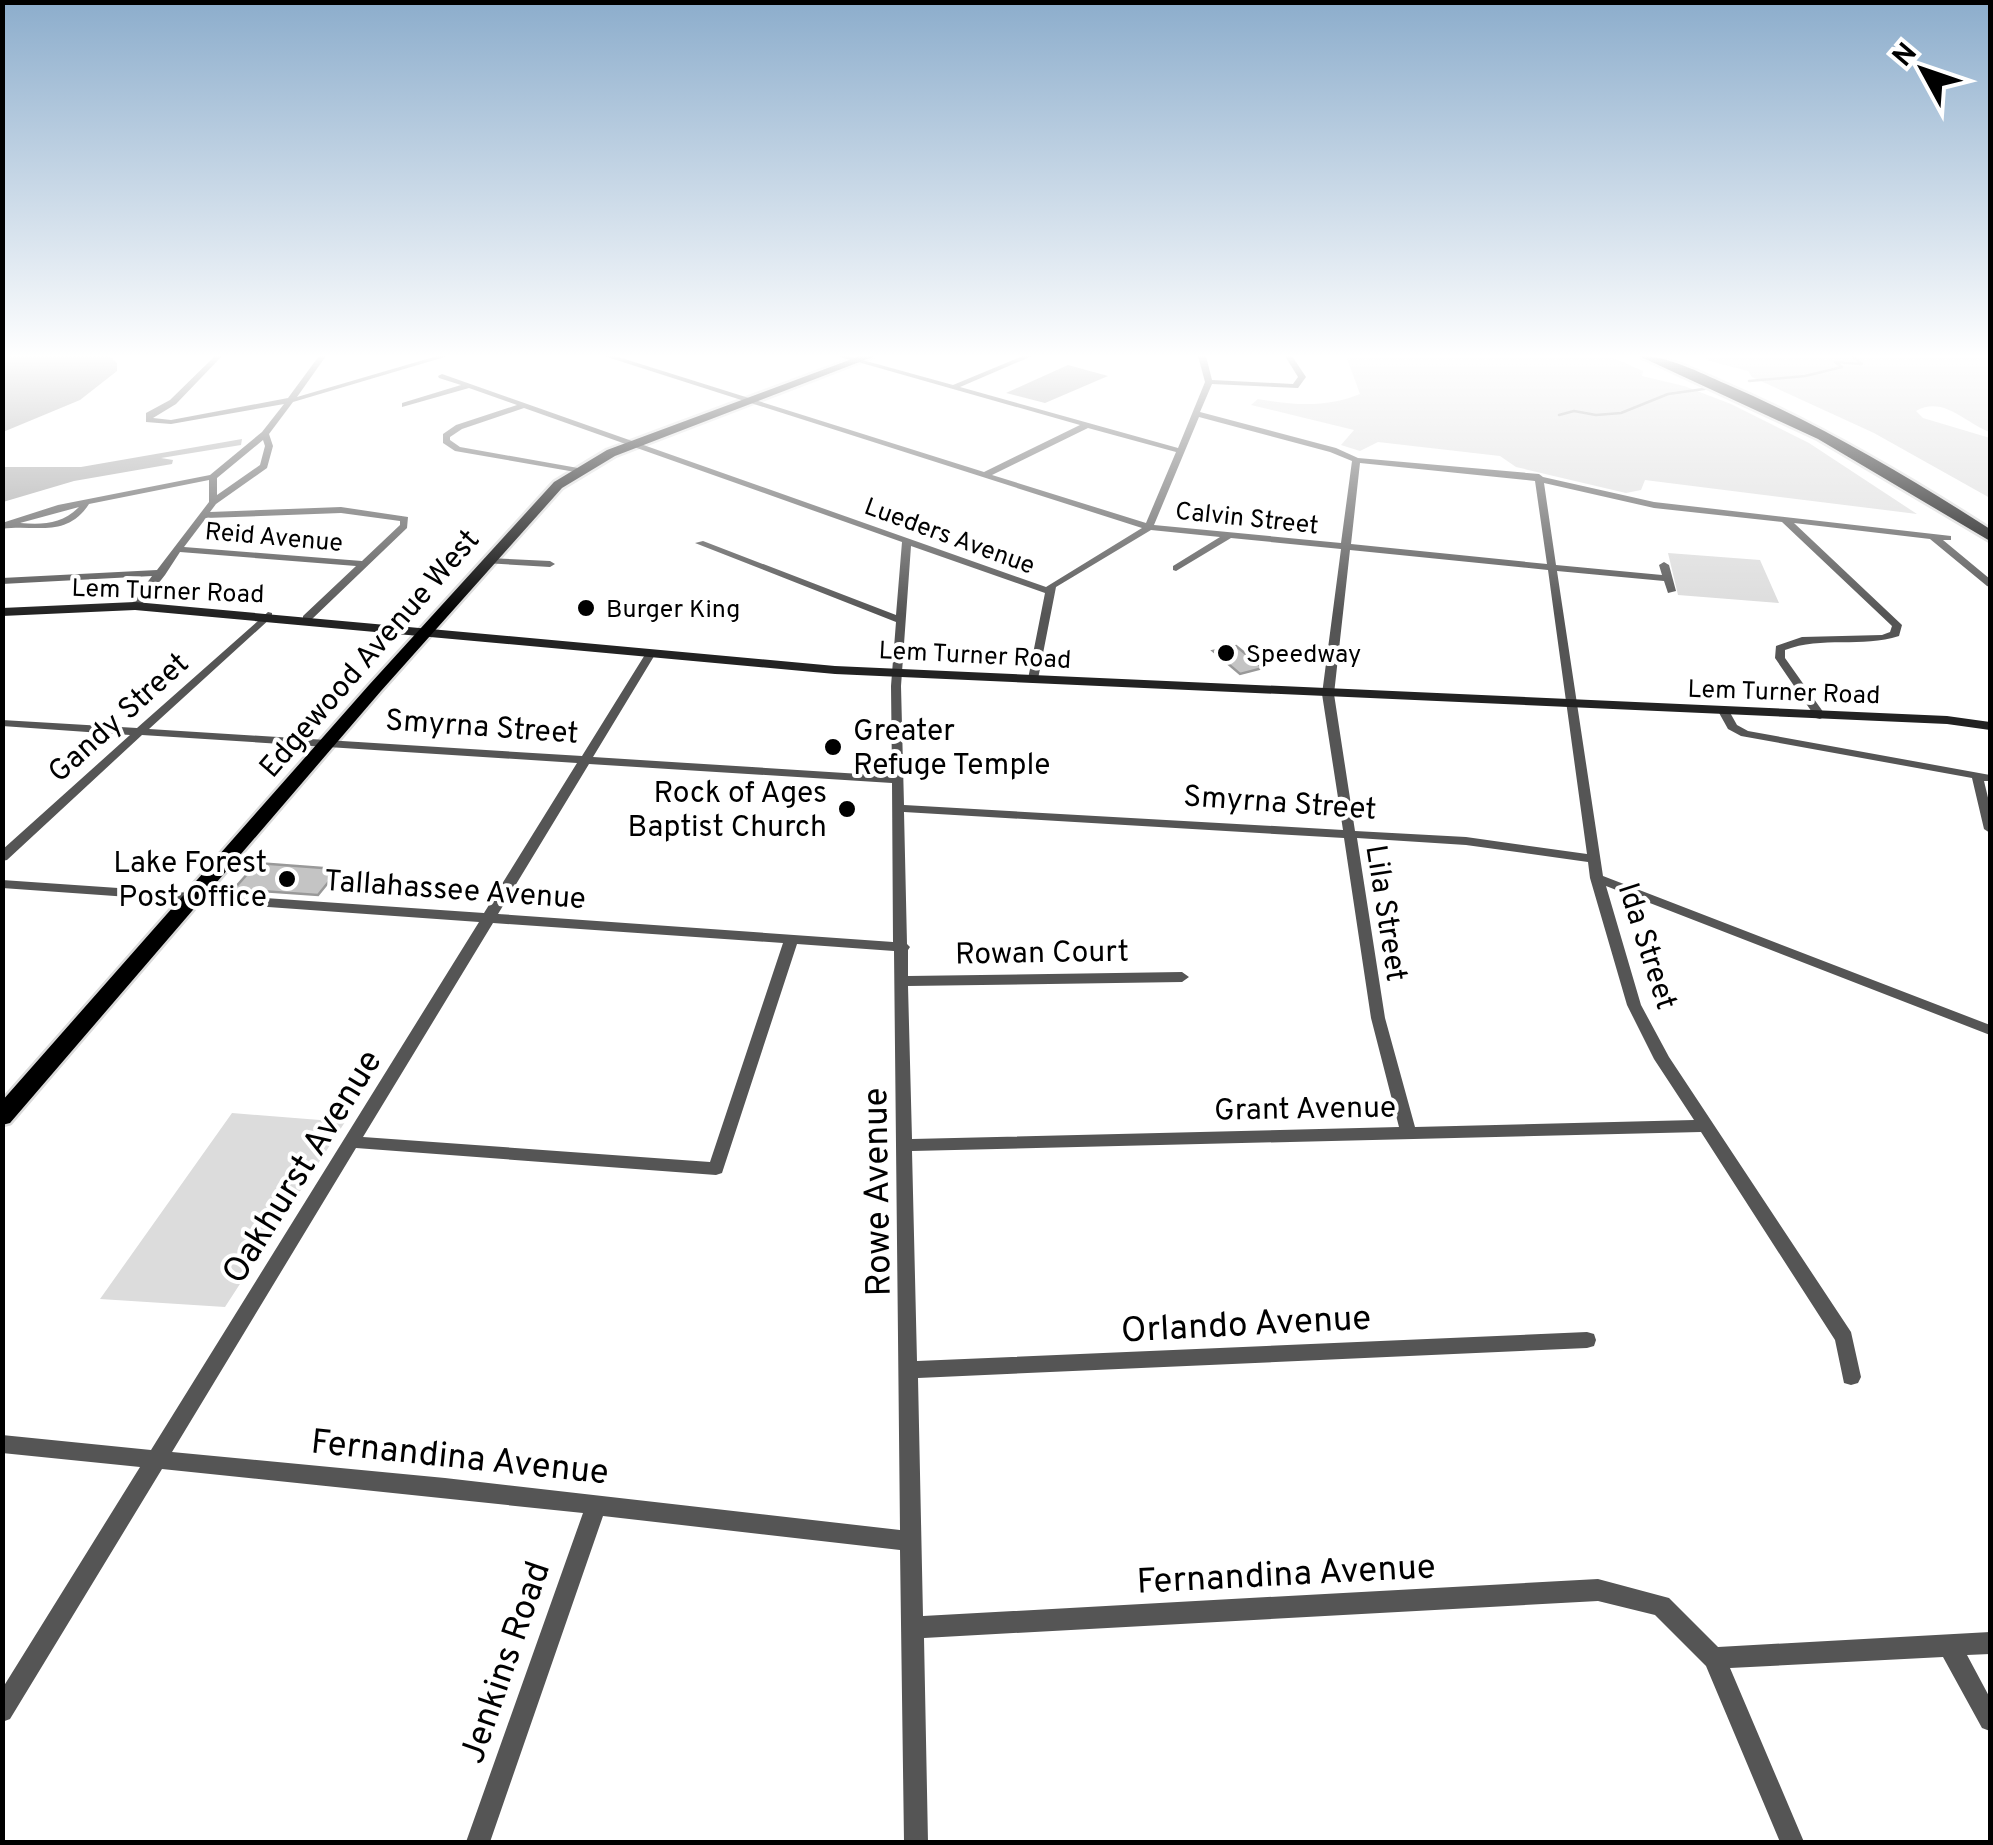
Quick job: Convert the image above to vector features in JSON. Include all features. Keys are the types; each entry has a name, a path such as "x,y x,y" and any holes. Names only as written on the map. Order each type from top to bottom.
{"highway":[{"path":"1838,442 1990,536"},
{"path":"1863,442 1988,517"},
{"path":"1846,446 1990,553"}],"main road":[{"name":"Edgewood Avenue West","path":"5,1111 547,495 578,471 639,442"},
{"name":"Lem Turner Road","path":"2,612 135,606 307,618 897,674 1988,723"}],"street":[{"path":"5,525 66,522 86,502 213,476 255,442"},
{"path":"135,606 213,502 264,466 268,442"},
{"path":"446,442 458,449 578,471"},
{"name":"Lueders Avenue","path":"628,442 1048,592"},
{"name":"Calvin Street","path":"883,442 1150,527 1552,567 1670,585 1664,564"},
{"path":"987,474 1054,442"},
{"path":"1149,442 1182,451"},
{"path":"1033,679 1048,592 1057,582 1150,527 1186,442"},
{"path":"1298,442 1355,458 1539,478 1654,505 1948,538"},
{"name":"Lila Street","path":"1355,458 1328,694 1378,1018 1409,1134"},
{"path":"213,476 213,502"},
{"name":"Ida Street","path":"1539,478 1597,878 1634,1005 1662,1058 1844,1338 1851,1377"},
{"path":"205,515 341,510 405,519 404,526 307,618"},
{"path":"1785,520 1897,625 1895,634 1883,638 1802,640 1780,648 1780,658 1820,716"},
{"path":"1176,568 1229,536"},
{"path":"1932,536 1990,584"},
{"name":"Rowe Avenue","path":"908,542 897,674 916,1842"},
{"path":"700,543 901,620"},
{"name":"Reid Avenue","path":"180,549 364,564"},
{"path":"487,562 550,564"},
{"path":"2,581 162,573"},
{"name":"Gandy Street","path":"2,858 268,615"},
{"name":"Oakhurst Avenue","path":"2,1711 651,653"},
{"path":"1724,712 1732,727 1745,734 1984,777 1990,829"},
{"name":"Smyrna Street","path":"2,724 899,780"},
{"name":"Smyrna Street","path":"900,808 1466,841 1594,859"},
{"path":"1597,878 1989,1024"},
{"name":"Tallahassee Avenue","path":"2,884 903,947"},
{"path":"352,1142 716,1168 791,942"},
{"name":"Rowan Court","path":"903,981 1182,977"},
{"name":"Grant Avenue","path":"905,1145 1705,1126"},
{"name":"Orlando Avenue","path":"908,1370 1587,1340"},
{"name":"Fernandina Avenue","path":"2,1444 911,1541"},
{"name":"Jenkins Road","path":"478,1842 596,1505"},
{"name":"Fernandina Avenue","path":"913,1628 1598,1590 1661,1606 1714,1658"},
{"path":"1792,1842 1714,1658 1990,1643"},
{"path":"1949,1645 1990,1720"}],"shaded area":[{"path":"241,442 161,458 173,460 172,464 74,481 3,502 3,467 81,467"},
{"path":"1344,442 1378,442 1360,451 1341,445"},
{"path":"1379,442 1807,442 1917,514 1645,480 1641,490 1626,493 1516,467 1500,456"},
{"path":"1890,442 1990,442 1990,498"},
{"path":"1668,553 1760,560 1779,603 1678,595"},
{"path":"232,1113 345,1122 225,1307 100,1299"}],"building":[{"path":"1236,646 1263,668 1240,674 1213,651"},
{"name":"Lake Forest Post Office","path":"257,863 339,869 318,895 234,889"}],"place":[{"name":"Burger King","path":"586,608"},
{"name":"Speedway","path":"1226,653"},
{"name":"Greater Refuge Temple","path":"833,747"},
{"name":"Rock of Ages Baptist Church","path":"847,809"},
{"name":"Lake Forest Post Office","path":"287,879"}]}
